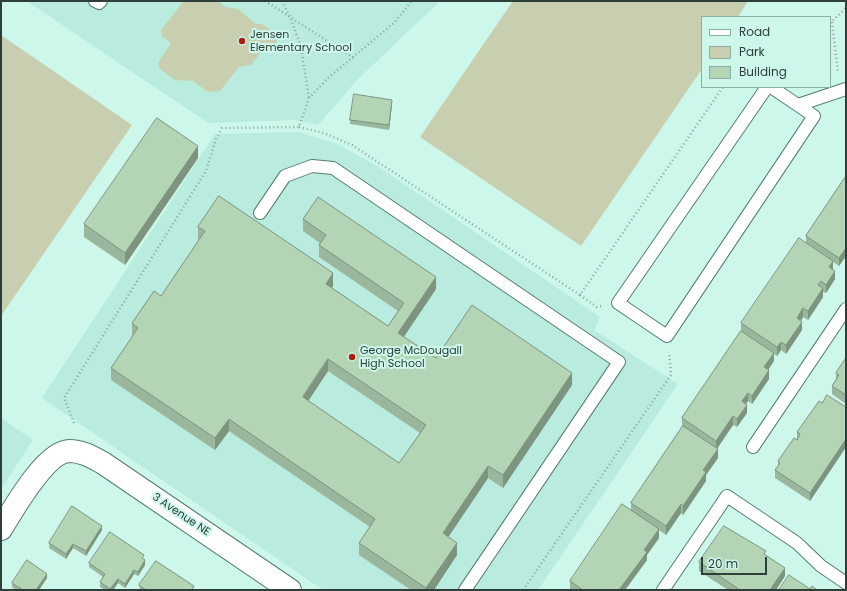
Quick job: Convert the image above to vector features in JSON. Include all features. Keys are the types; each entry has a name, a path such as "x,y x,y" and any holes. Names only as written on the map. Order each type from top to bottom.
{"street":[{"name":"3 Avenue NE","path":"1,529 38,472 51,459 67,451 86,453 290,590"}],"lane":[{"path":"95,1 99,4 101,1"},
{"path":"766,88 618,303 668,336 814,116 772,88"},
{"path":"798,105 843,90"},
{"path":"260,213 285,176 312,166 332,168 619,362 465,590"},
{"path":"754,447 846,309"},
{"path":"663,590 727,496 797,543 821,566 846,583"}],"path":[{"path":"265,1 354,58"},
{"path":"282,1 292,19 301,47 309,98"},
{"path":"299,127 309,98 329,77 354,58 394,23 412,1"},
{"path":"843,90 831,22 846,8"},
{"path":"580,295 722,88"},
{"path":"74,423 64,398 206,171 216,139 222,128 299,127 324,132 352,145 597,307 618,303"},
{"path":"523,590 671,375 668,336"}],"shaded area":[{"name":"Jensen Elementary School","path":"27,1 440,1 356,81 318,125 295,120 208,123"},
{"name":"George McDougall High School","path":"299,132 337,144 379,167 600,317 594,330 678,384 538,590 323,590 42,398 215,134"},
{"path":"1,418 33,440 1,489"}],"green space":[{"path":"184,1 218,1 225,7 238,9 256,24 262,24 276,35 277,41 273,47 262,51 251,65 239,67 220,91 208,92 193,81 175,80 160,69 158,63 171,43 162,36 161,30"},
{"path":"513,1 748,1 739,16 701,16 701,70 581,246 420,137"},
{"path":"1,35 132,125 1,316"}],"building":[{"path":"354,94 392,100 389,125 350,120"},
{"path":"157,118 198,146 125,253 84,224"},
{"path":"846,176 846,248 839,258 806,236"},
{"path":"219,196 333,273 326,284 388,326 404,303 319,245 326,235 303,219 318,197 436,277 398,333 436,358 472,305 572,373 503,475 488,466 443,533 457,543 426,588 359,543 375,519 229,419 215,438 111,368 138,328 132,323 154,291 161,296 205,231 198,227","holes":["328,359 426,425 399,463 303,397"]},
{"path":"799,238 833,261 829,267 835,271 826,285 821,281 818,285 823,288 808,311 803,308 797,318 802,322 786,345 781,342 777,347 741,323"},
{"path":"741,331 774,353 764,367 769,370 752,396 748,393 742,401 747,405 737,419 733,416 716,441 682,418"},
{"path":"846,358 846,395 832,386 839,375 836,373"},
{"path":"827,395 846,407 846,439 810,493 775,470 780,463 778,461 794,438 797,440 800,434 797,432 819,401 822,403"},
{"path":"683,426 718,449 703,470 706,472 683,506 681,504 666,526 631,503"},
{"path":"622,504 659,529 644,550 647,552 619,590 583,590 570,581"},
{"path":"72,506 102,526 86,551 73,544 66,554 49,543"},
{"path":"724,526 766,551 764,554 785,568 770,590 740,590 699,562"},
{"path":"110,532 144,555 142,558 145,560 138,572 134,570 125,584 118,579 110,589 100,582 105,574 89,563"},
{"path":"27,560 47,574 36,590 23,590 12,583"},
{"path":"156,561 194,586 192,590 146,590 139,585"},
{"path":"789,575 810,589 812,586 817,590 779,590"}],"place":[{"name":"Jensen Elementary School","path":"242,41"},
{"name":"George McDougall High School","path":"352,357"}]}
